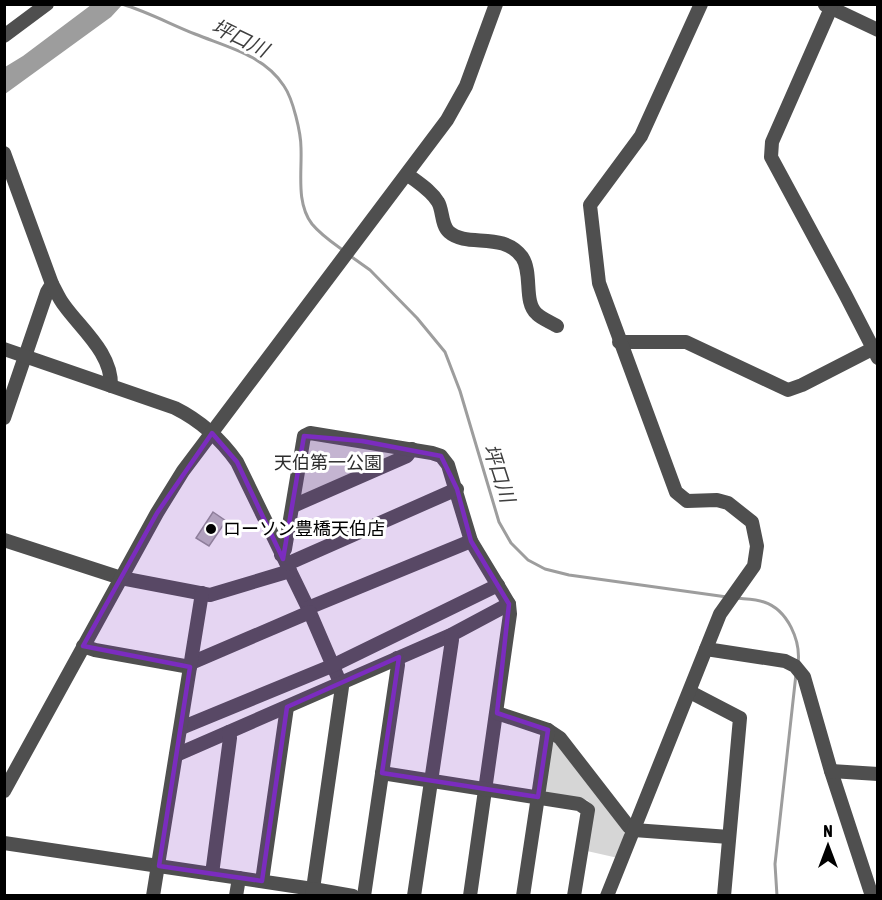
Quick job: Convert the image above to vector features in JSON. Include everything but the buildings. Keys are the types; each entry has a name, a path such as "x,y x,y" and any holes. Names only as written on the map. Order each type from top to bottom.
{"street":[{"path":"4,36 47,4"},
{"path":"4,790 156,513 183,471 447,120 466,86 496,4"},
{"path":"607,896 720,614 754,566 758,546 752,522 728,503 717,500 687,501 676,492 599,284 590,205 640,136 701,4"},
{"path":"620,342 686,342 788,390 876,351 771,157 772,141 827,6 878,30"},
{"path":"4,153 52,284 63,304 99,348 111,380 111,386"},
{"path":"407,174 433,195 439,203 445,226 449,232 461,237 502,243 515,249 528,270 532,309 538,316 557,326"},
{"path":"4,418 47,292 52,284"},
{"path":"4,349 175,408 202,424 226,447 237,462 309,610 342,687 313,892"},
{"path":"286,563 285,549 304,436 310,433 412,449 441,456 448,465 471,541 509,604 510,614 470,896"},
{"path":"293,506 407,456 412,449"},
{"path":"4,540 121,578 210,595 457,489"},
{"path":"83,646 95,650 190,665 309,610 471,541"},
{"path":"181,728 334,665 498,585"},
{"path":"153,896 202,593"},
{"path":"176,755 451,635 509,604"},
{"path":"414,896 453,640 451,635"},
{"path":"706,649 785,661 798,669 804,677 831,771 872,896"},
{"path":"364,896 398,665 397,658"},
{"path":"690,692 740,718 724,896"},
{"path":"261,881 287,707"},
{"path":"497,713 548,730 560,738 629,827 634,830 729,837"},
{"path":"523,896 548,730"},
{"path":"212,874 229,732"},
{"path":"831,771 878,774"},
{"path":"382,773 579,804 588,810 574,896"},
{"path":"4,843 261,881 313,892 353,896"},
{"path":"236,896 239,878"}],"highlighted area":[{"path":"212,433 237,462 283,559 304,436 362,441 441,456 457,489 471,541 509,604 497,713 548,730 538,797 382,773 399,657 287,707 262,881 159,866 190,667 83,646 157,513"}],"green space":[{"name":"天伯第一公園","path":"309,439 401,453 300,498"},
{"path":"552,739 623,828 625,838 618,858 587,851 593,806 587,800 543,793"}],"shaded area":[{"path":"91,5 122,5 111,17 5,94 5,67"}],"waterway":[{"name":"坪口川","path":"122,4 244,53 276,75 287,92 298,125 301,142 302,197 307,216 319,232 344,251"},
{"name":"坪口川","path":"349,255 370,270 417,318 445,352 460,391 499,522 511,543 528,560 545,569 569,575 727,597"},
{"name":"坪口川","path":"736,598 761,601 780,612 795,636 798,664"},
{"name":"坪口川","path":"777,896 775,864 796,674"}],"place":[{"name":"ローソン豊橋天伯店","path":"211,529"}]}
